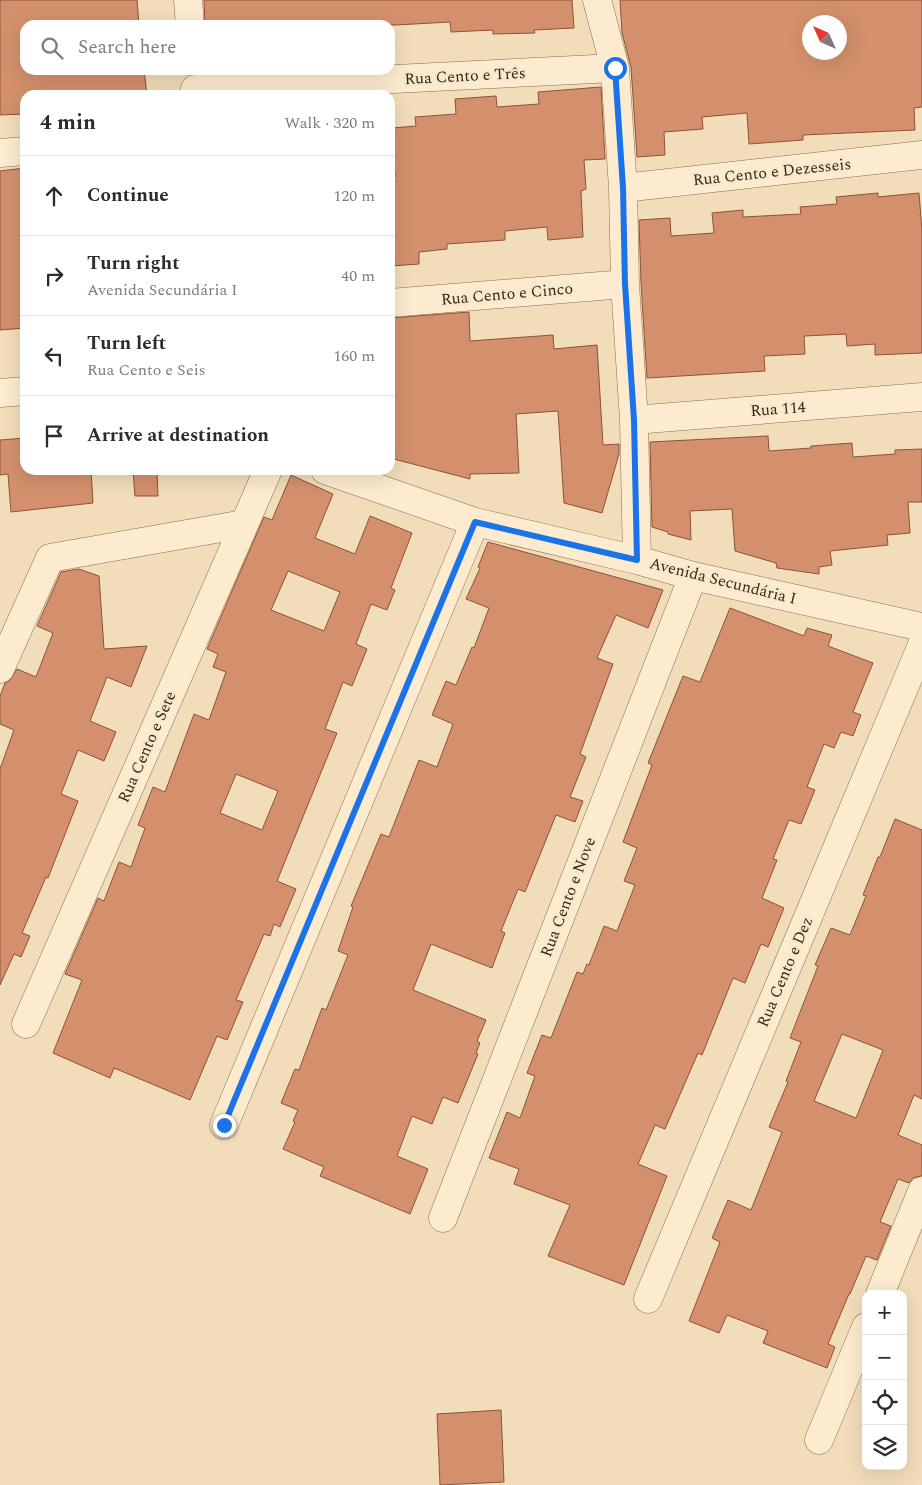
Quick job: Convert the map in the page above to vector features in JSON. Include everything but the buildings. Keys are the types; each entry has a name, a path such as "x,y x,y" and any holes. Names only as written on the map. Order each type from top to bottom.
{"street":[{"path":"188,0 190,20"},
{"path":"597,0 615,68 623,188 625,284 634,420 637,560"},
{"name":"Rua Cento e Três","path":"194,85 615,68"},
{"path":"0,153 20,151"},
{"name":"Rua Cento e Dezesseis","path":"623,188 922,155"},
{"name":"Rua Cento e Cinco","path":"395,304 625,284"},
{"path":"0,393 20,391"},
{"name":"Rua 114","path":"634,420 922,397"},
{"name":"Rua Cento e Sete","path":"26,1024 266,475"},
{"name":"Avenida Secundária I","path":"339,475 475,522 637,560 693,576 922,627"},
{"path":"224,1125 475,522"},
{"path":"0,669 50,558 244,524"},
{"name":"Rua Cento e Nove","path":"443,1218 693,576"},
{"name":"Rua Cento e Dez","path":"648,1299 922,645"},
{"path":"882,1290 922,1191"},
{"path":"819,1440 863,1335"}],"route":[{"path":"224,1125 475,522 637,560 634,420 625,284 623,188 615,68"}]}
